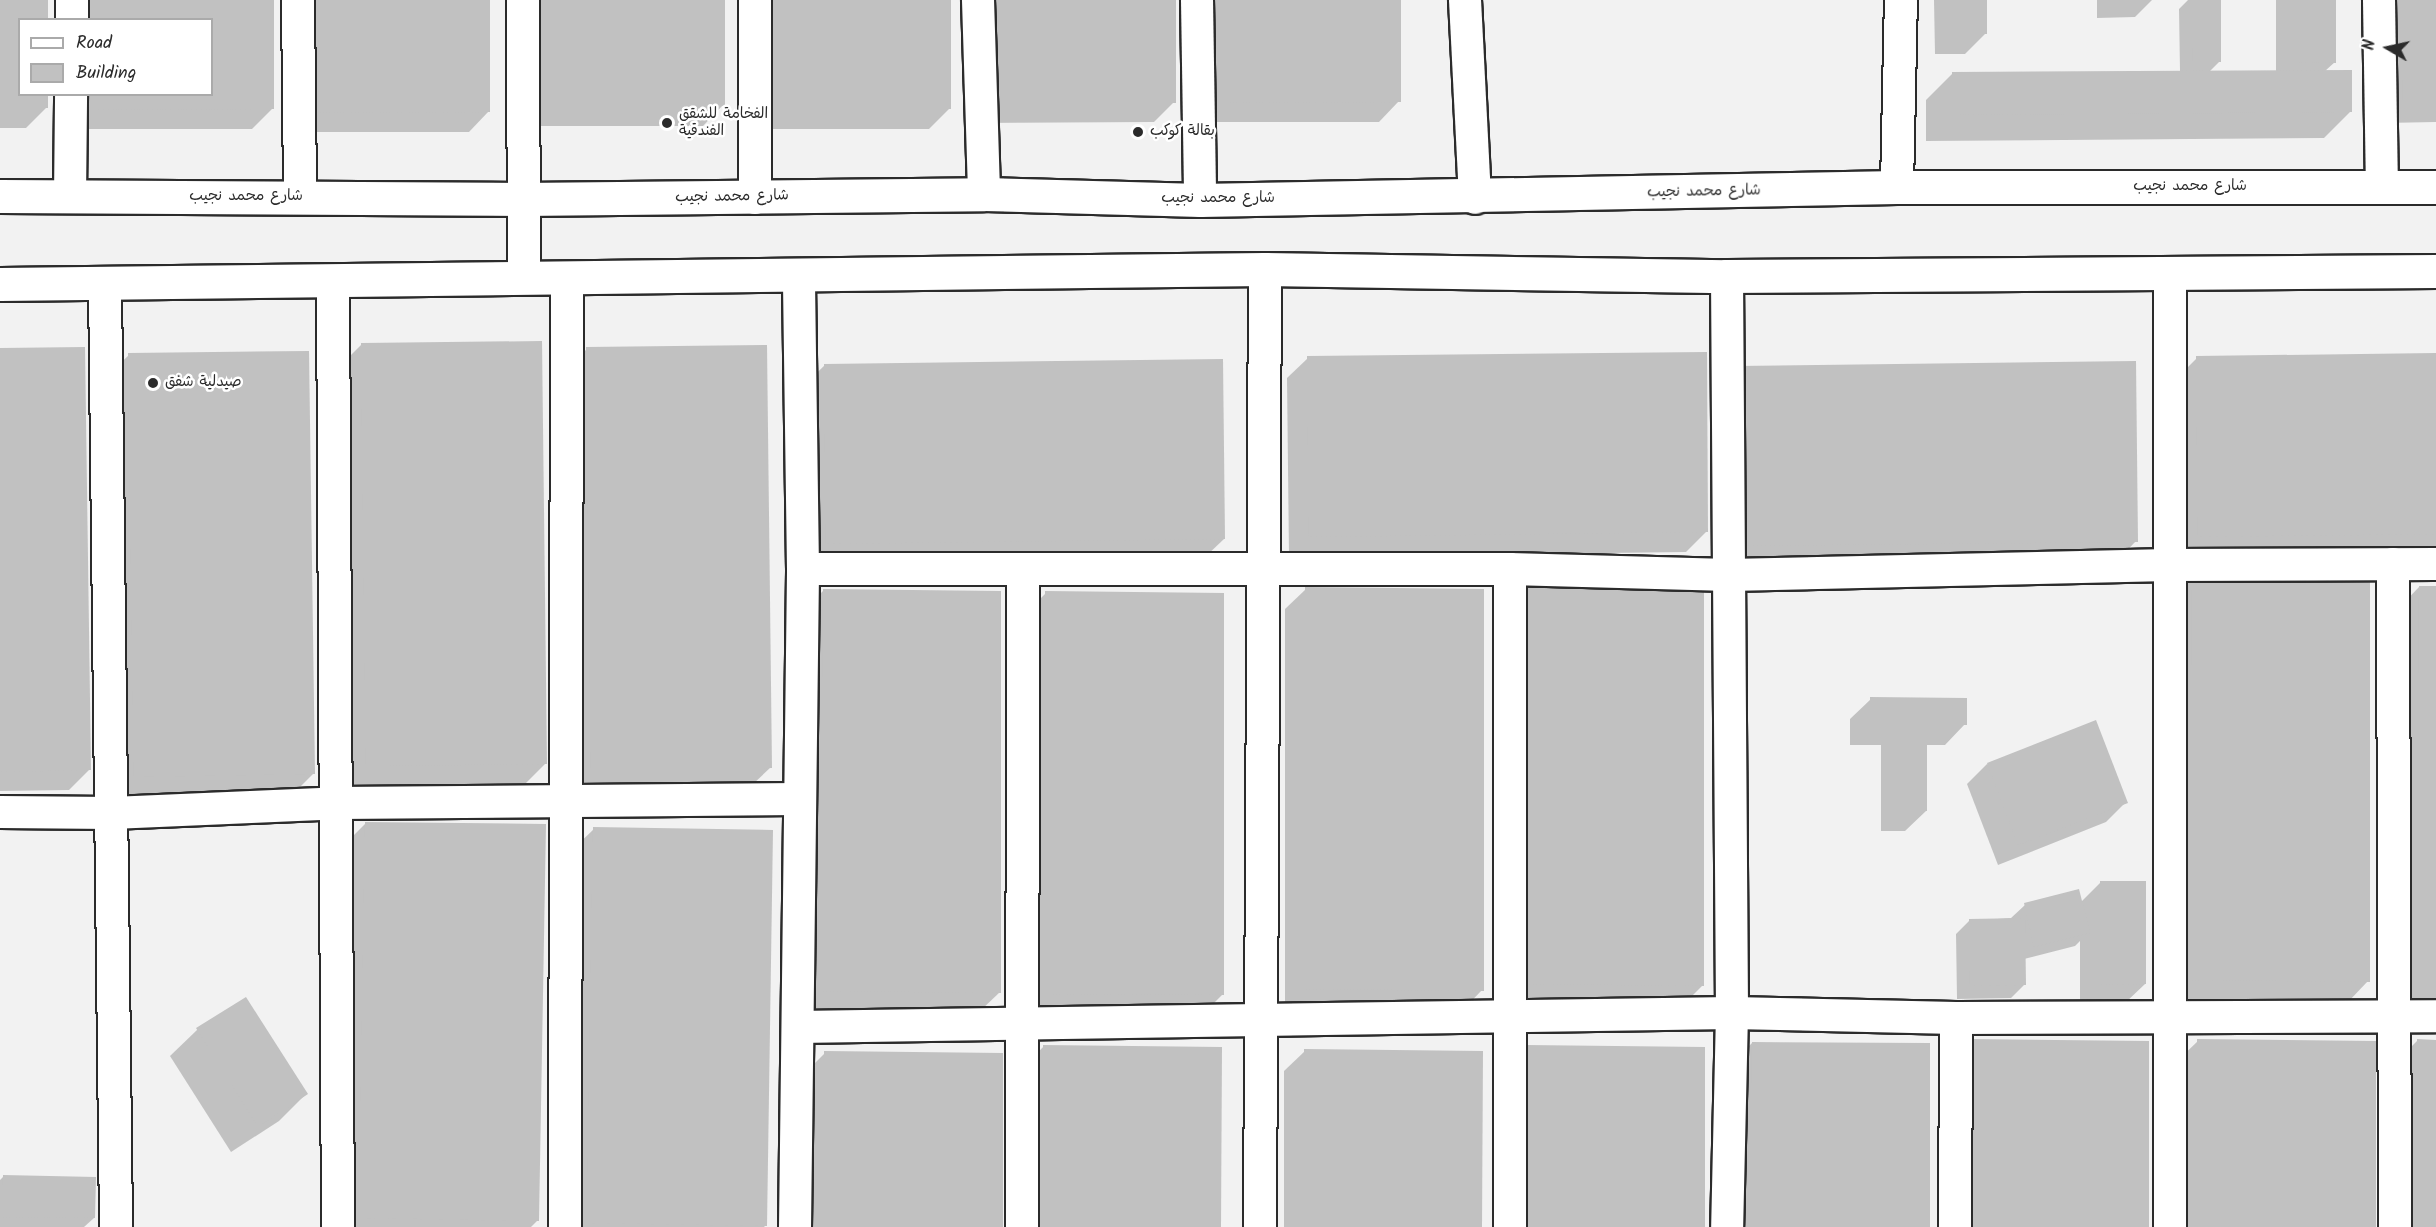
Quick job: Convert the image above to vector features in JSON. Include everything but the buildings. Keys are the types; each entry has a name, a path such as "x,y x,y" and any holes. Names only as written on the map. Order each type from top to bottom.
{"main road":[{"name":"شارع محمد نجيب","path":"0,196 522,199 984,194 1200,200 1475,198 1897,187 2436,187"},
{"path":"0,284 1265,269 1727,276 2170,275 2436,271"}],"street":[{"path":"72,0 72,18"},
{"path":"298,0 300,197"},
{"path":"523,0 524,278"},
{"path":"755,198 756,0"},
{"path":"978,0 984,194"},
{"path":"1197,0 1200,200"},
{"path":"1465,0 1475,198"},
{"path":"1897,187 1901,0"},
{"path":"2379,0 2382,187"},
{"path":"70,196 71,96"},
{"path":"1260,1227 1265,269"},
{"path":"795,1227 798,799 803,569 799,275"},
{"path":"2170,275 2170,1227"},
{"path":"1727,276 1732,1013 1727,1227"},
{"path":"565,1227 567,278"},
{"path":"333,281 338,803 338,1227"},
{"path":"105,284 116,1227"},
{"path":"2393,564 2395,1227"},
{"path":"803,569 1510,569 1729,575 2169,565 2436,564"},
{"path":"1510,569 1510,1227"},
{"path":"1023,570 1023,1227"},
{"path":"0,812 112,813 338,803 798,799"},
{"path":"798,1027 1732,1013 1956,1018 2171,1015 2436,1016"},
{"path":"1955,1227 1956,1018"}],"place":[{"name":"الفخامة للشقق الفندقية","path":"667,123"},
{"name":"بقالة كوكب","path":"1138,132"},
{"name":"صيدلية شفق","path":"153,383"}]}
